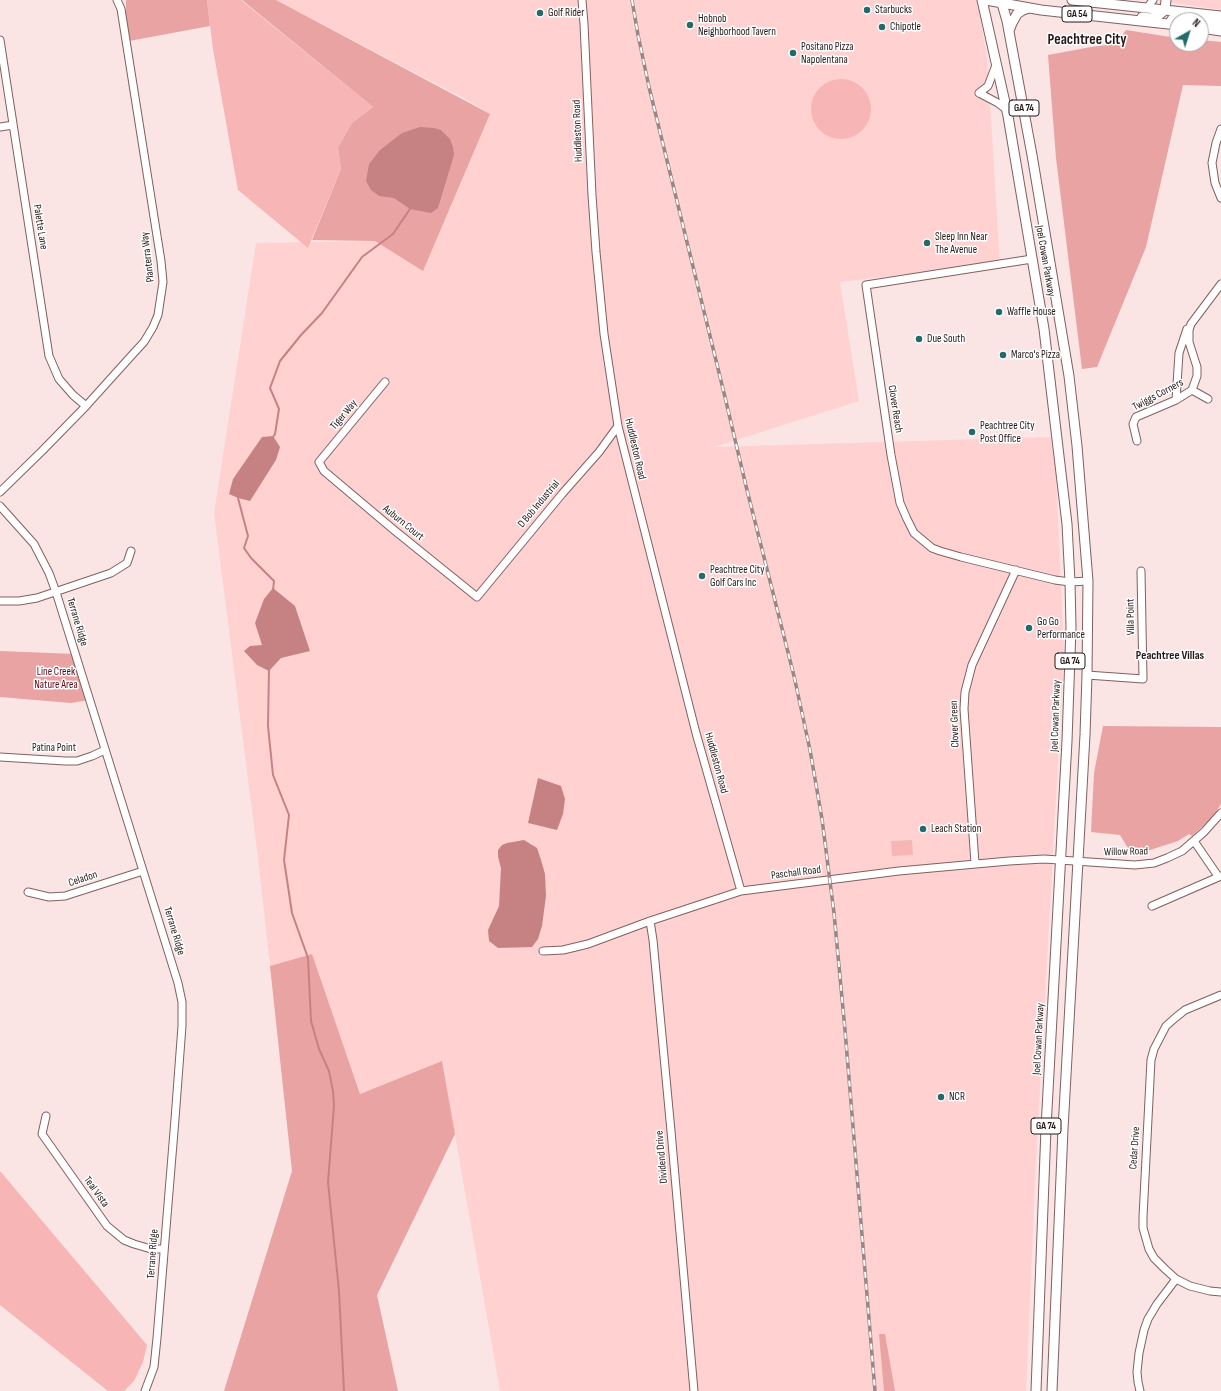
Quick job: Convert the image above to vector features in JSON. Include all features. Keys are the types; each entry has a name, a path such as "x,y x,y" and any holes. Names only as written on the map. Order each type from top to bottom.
{"main road":[{"name":"Joel Cowan Parkway","path":"982,0 1007,110 1044,328 1067,524 1070,582 1071,627 1061,861 1046,1128 1036,1391"},
{"name":"GA 54","path":"986,0 1030,8 1169,24"},
{"name":"GA 54","path":"1072,0 1221,16"},
{"path":"1082,14 1092,11 1151,18 1159,15 1165,10 1167,0 1178,7 1221,12"},
{"name":"Joel Cowan Parkway","path":"1001,2 1009,31 1050,256 1069,376 1077,446 1088,581 1087,675 1063,1128 1052,1391"},
{"path":"1009,31 1017,14 1030,8"},
{"path":"1209,22 1221,23"},
{"path":"1209,29 1221,31"}],"street":[{"name":"Planterra Way","path":"0,492 86,406 144,342 158,315 162,286 161,261 121,9 117,0"},
{"name":"Planterra Way","path":"121,9 122,0"},
{"name":"Huddleston Road","path":"582,0 596,252 604,334 618,426 696,733 740,891"},
{"path":"1147,8 1153,0"},
{"name":"Palette Lane","path":"0,40 50,356 60,379 73,396 86,406"},
{"path":"997,64 988,86 979,93 998,103 1007,110"},
{"path":"0,126 13,124"},
{"path":"1221,129 1214,148 1212,163 1215,183 1221,198"},
{"name":"Clover Reach","path":"1032,259 866,286 891,455 900,502 907,519 914,533 932,548 940,552 1059,581 1088,581"},
{"path":"1176,400 1179,353 1186,330 1221,284"},
{"name":"Twiggs Corners","path":"1137,441 1133,424 1136,417 1176,400 1192,390 1197,376 1197,367 1189,342 1189,330 1191,324"},
{"name":"Tiger Way","path":"319,462 385,382"},
{"path":"1192,390 1208,399"},
{"name":"D Bob Industrial","path":"477,597 562,494 599,452 618,426"},
{"name":"Auburn Court","path":"319,462 324,471 477,597"},
{"name":"Terrane Ridge","path":"0,506 34,544 46,567 56,592 144,871 178,982 182,1002 182,1026 156,1353 152,1372 145,1391"},
{"path":"0,601 19,601 37,598 111,573 127,563 130,551"},
{"name":"Clover Green","path":"975,863 964,709 965,692 972,665 1016,570"},
{"name":"Villa Point","path":"1087,675 1143,678 1141,571"},
{"name":"Patina Point","path":"0,757 77,761 105,750"},
{"name":"Willow Road","path":"1061,861 1135,866 1147,864 1167,858 1182,851 1204,832 1221,813"},
{"path":"1152,906 1220,876 1194,841"},
{"name":"Paschall Road","path":"543,951 563,950 588,944 650,921 740,891 975,863 1044,859 1061,861"},
{"name":"Celadon","path":"28,892 49,897 65,896 144,871"},
{"name":"Dividend Drive","path":"650,921 671,1131 694,1391"},
{"name":"Cedar Drive","path":"1221,995 1185,1010 1175,1018 1166,1026 1154,1049 1151,1060 1144,1180 1143,1228 1149,1249 1154,1258 1176,1279 1190,1286 1221,1292"},
{"name":"Teal Vista","path":"46,1116 42,1134 107,1226 120,1237 134,1244 151,1249 164,1249"},
{"path":"1140,1391 1137,1372 1144,1330 1148,1319 1157,1304 1176,1279"}],"shaded area":[{"path":"207,0 241,0 373,107 352,123 338,147 341,169 308,248 238,190 213,49"},
{"path":"276,0 977,0 987,56 1000,263 840,282 859,401 714,447 1051,437 1056,477 1064,652 1036,1161 1026,1391 500,1391 442,1061 360,1094 312,955 270,966 258,858 214,513 256,243 375,241 423,270 490,114 471,102"},
{"path":"1153,0 1221,0 1221,10"},
{"path":"835,79 847,79 863,87 869,97 871,109 869,121 863,131 847,139 835,139 819,131 811,115 811,103 819,87"},
{"path":"420,127 441,130 450,139 453,147 454,155 438,208 431,213 410,209 394,198 379,196 371,190 366,181 369,164 380,150 402,133"},
{"path":"273,436 280,447 276,460 250,501 229,494 233,479 262,437"},
{"path":"273,588 295,606 310,651 281,658 269,671 257,665 244,651 250,646 262,645 255,623 264,599"},
{"path":"538,778 561,786 565,799 563,814 557,830 528,823"},
{"path":"524,840 537,848 545,874 546,896 542,926 538,939 532,947 498,948 489,941 488,930 499,906 501,868 498,850 502,845 507,843"},
{"path":"912,840 913,855 892,856 891,841"},
{"path":"0,1171 147,1345 143,1362 134,1381 124,1391 108,1391 0,1305"}],"green space":[{"path":"126,0 207,0 210,26 129,41 126,18"},
{"path":"242,0 276,0 490,114 423,271 375,241 312,240 341,169 338,147 352,123 373,107"},
{"path":"1126,30 1169,37 1169,52 1209,52 1209,41 1221,42 1221,86 1183,85 1146,247 1097,367 1082,369 1056,158 1048,55 1116,44"},
{"name":"Line Creek Nature Area","path":"0,651 75,654 89,700 71,703 0,697"},
{"path":"1103,726 1221,727 1221,804 1212,818 1192,836 1189,834 1178,841 1150,850 1131,853 1120,835 1091,832 1094,773"},
{"path":"312,954 360,1094 442,1061 455,1134 377,1295 398,1391 224,1391 292,1171 270,966"},
{"path":"879,1334 885,1334 895,1391 884,1391"}],"waterway":[{"path":"273,437 275,434 279,409 270,388 280,361 301,335 322,313 362,257 393,234 410,209"},
{"path":"238,497 248,536 244,548 251,558 274,581 273,590"},
{"path":"269,668 268,726 273,775 289,815 284,860 292,913 308,958 311,1021 319,1049 329,1071 333,1091 334,1106 328,1182 339,1291 344,1391"}],"railway":[{"path":"632,0 649,87 794,676 810,750 822,819 834,913 875,1391"}],"place":[{"name":"Starbucks","path":"867,10"},
{"name":"Golf Rider","path":"540,13"},
{"name":"Hobnob Neighborhood Tavern","path":"690,25"},
{"name":"Chipotle","path":"882,27"},
{"name":"Positano Pizza Napolentana","path":"793,53"},
{"name":"Sleep Inn Near The Avenue","path":"927,243"},
{"name":"Waffle House","path":"999,312"},
{"name":"Due South","path":"919,339"},
{"name":"Marco's Pizza","path":"1003,355"},
{"name":"Peachtree City Post Office","path":"972,432"},
{"name":"Peachtree City Golf Cars Inc","path":"702,576"},
{"name":"Go Go Performance","path":"1029,628"},
{"name":"Leach Station","path":"923,829"},
{"name":"NCR","path":"941,1097"}],"district":[{"name":"Peachtree City","path":"1087,40"},
{"name":"Peachtree Villas","path":"1170,656"}]}
